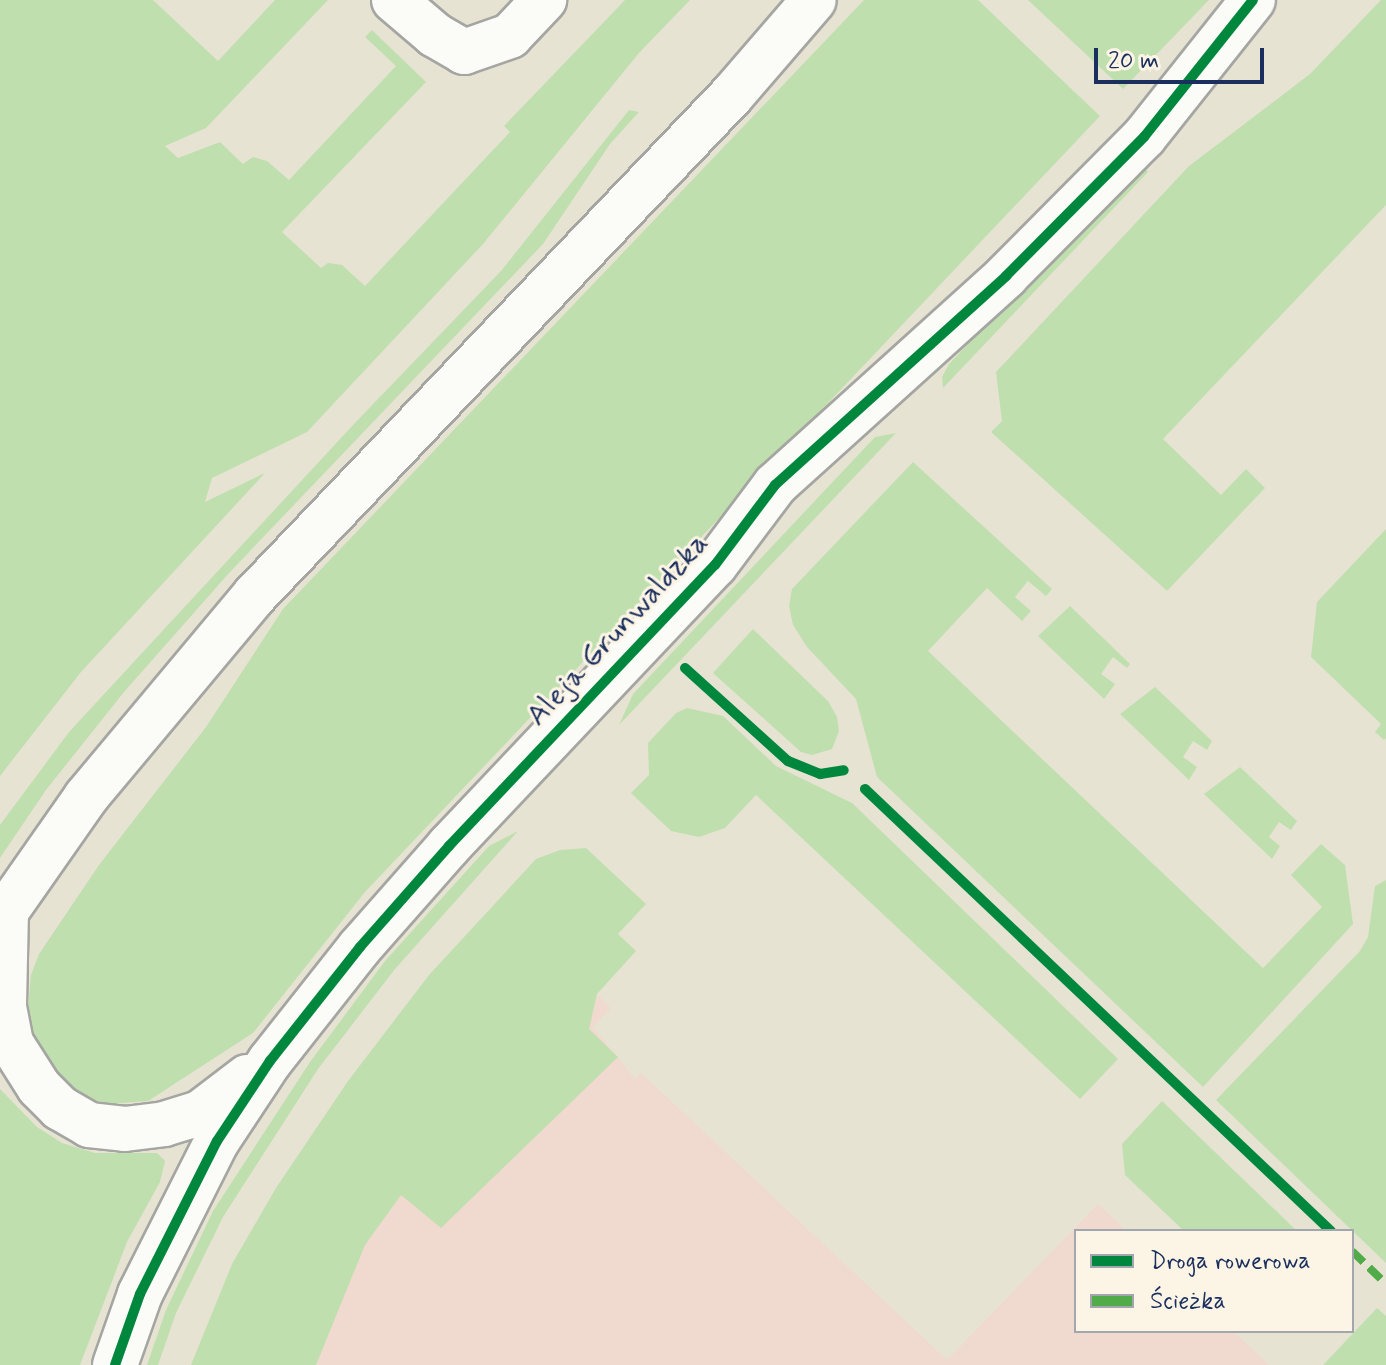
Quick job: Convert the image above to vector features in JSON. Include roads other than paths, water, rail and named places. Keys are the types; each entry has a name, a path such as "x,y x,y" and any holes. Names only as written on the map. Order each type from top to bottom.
{"street":[{"path":"394,0 435,35 464,52 510,36 544,0"},
{"name":"Aleja Grunwaldzka","path":"270,1061 200,1113 164,1124 125,1129 89,1125 60,1108 39,1087 11,1043 4,1007 3,915 95,786 255,595 732,95 814,0"},
{"name":"Aleja Grunwaldzka","path":"115,1365 140,1294 186,1197 217,1141 270,1061 360,947 449,846 715,565 775,485 1006,276 1136,145 1253,0"}]}
